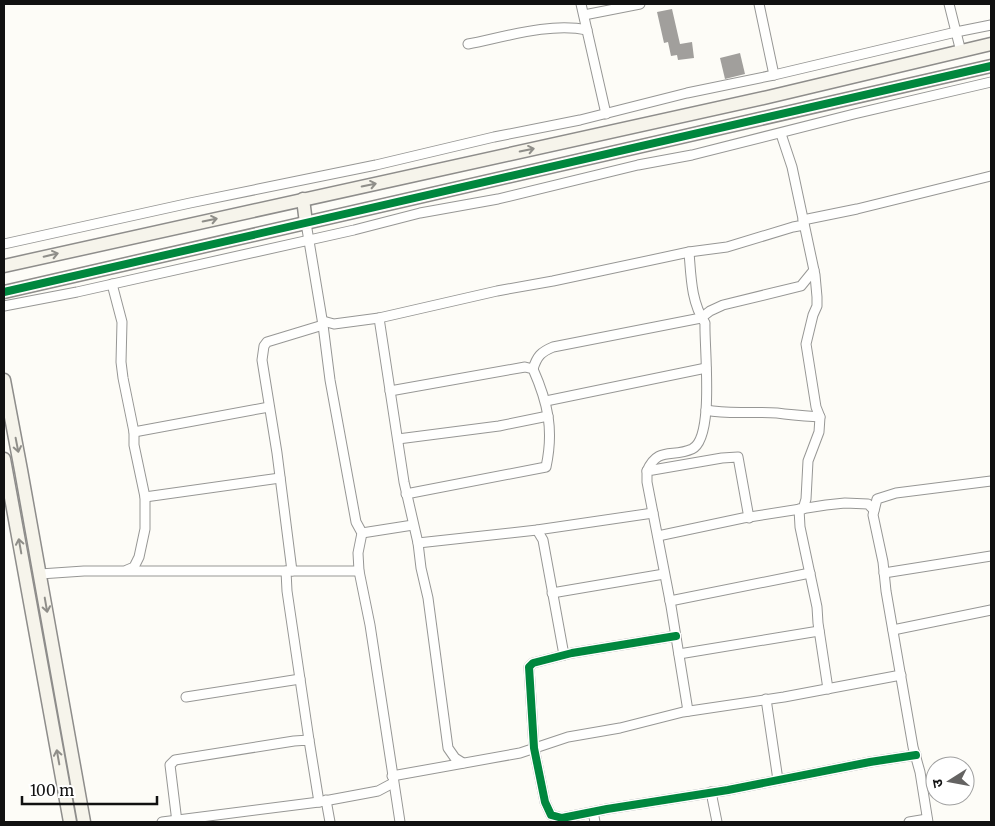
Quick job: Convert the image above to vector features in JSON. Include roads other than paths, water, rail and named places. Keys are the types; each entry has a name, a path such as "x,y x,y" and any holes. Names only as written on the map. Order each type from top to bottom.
{"street":[{"path":"581,4 606,114"},
{"path":"584,15 640,4"},
{"path":"759,4 774,76"},
{"path":"949,4 961,52"},
{"path":"4,244 606,114 688,93 774,76 991,25"},
{"path":"468,44 552,28 574,27 587,30"},
{"path":"4,266 768,97 991,44"},
{"path":"4,292 991,66"},
{"path":"4,306 309,240 420,213 498,199 638,165 692,155 991,82"},
{"path":"781,134 792,168 814,270 817,306 812,315 806,344 816,406 820,417 820,432 808,460 806,499 801,509 800,527 817,607 828,688"},
{"path":"330,822 323,801 309,740 286,591 289,571 280,478 262,360 264,346 267,342 323,323 334,324 379,318 497,291 554,281 688,252 727,247 803,223 991,176"},
{"path":"303,199 330,380 354,513 362,533 358,552 358,571 370,625 400,822"},
{"path":"688,252 691,282 698,313 705,323 706,410 701,441 693,448 664,453 654,458 647,471 647,482 670,600 688,711"},
{"path":"406,494 546,467 548,458 548,416 546,402 533,369 536,358 542,352 553,347 701,318 710,310 722,305 802,286 814,270"},
{"path":"112,284 122,322 122,378 134,432 134,445 145,497 145,529 139,557 134,567 124,571"},
{"path":"379,318 406,494 412,525 418,542 421,568 428,598 448,748 455,758 463,764"},
{"path":"390,391 526,367 533,369"},
{"path":"546,402 706,368"},
{"path":"4,380 84,822"},
{"path":"134,432 269,407"},
{"path":"706,410 732,414 776,413 791,416 820,417"},
{"path":"398,439 499,426 548,416"},
{"path":"647,471 738,457 749,518"},
{"path":"4,459 6,483 25,574 70,822"},
{"path":"145,497 280,478"},
{"path":"909,822 928,821 913,747 873,515 876,499 896,493 991,481"},
{"path":"658,536 749,518 845,503 868,504 874,510"},
{"path":"418,542 537,530 653,513"},
{"path":"362,533 412,525"},
{"path":"537,530 543,540 564,655"},
{"path":"884,573 991,556"},
{"path":"25,574 77,571 358,571"},
{"path":"670,600 810,573"},
{"path":"552,593 664,574"},
{"path":"893,630 991,610"},
{"path":"679,654 819,631"},
{"path":"676,636 564,655 533,663 529,667 534,748 545,802 552,815 562,818 916,755"},
{"path":"162,822 323,801 378,791 393,779 422,769 512,755 568,737 620,728 688,711 901,675"},
{"path":"186,697 300,679"},
{"path":"766,699 778,780"},
{"path":"177,821 170,765 175,760 309,740"},
{"path":"711,792 717,822"},
{"path":"593,812 595,822"},
{"path":"545,822 555,816"}]}
